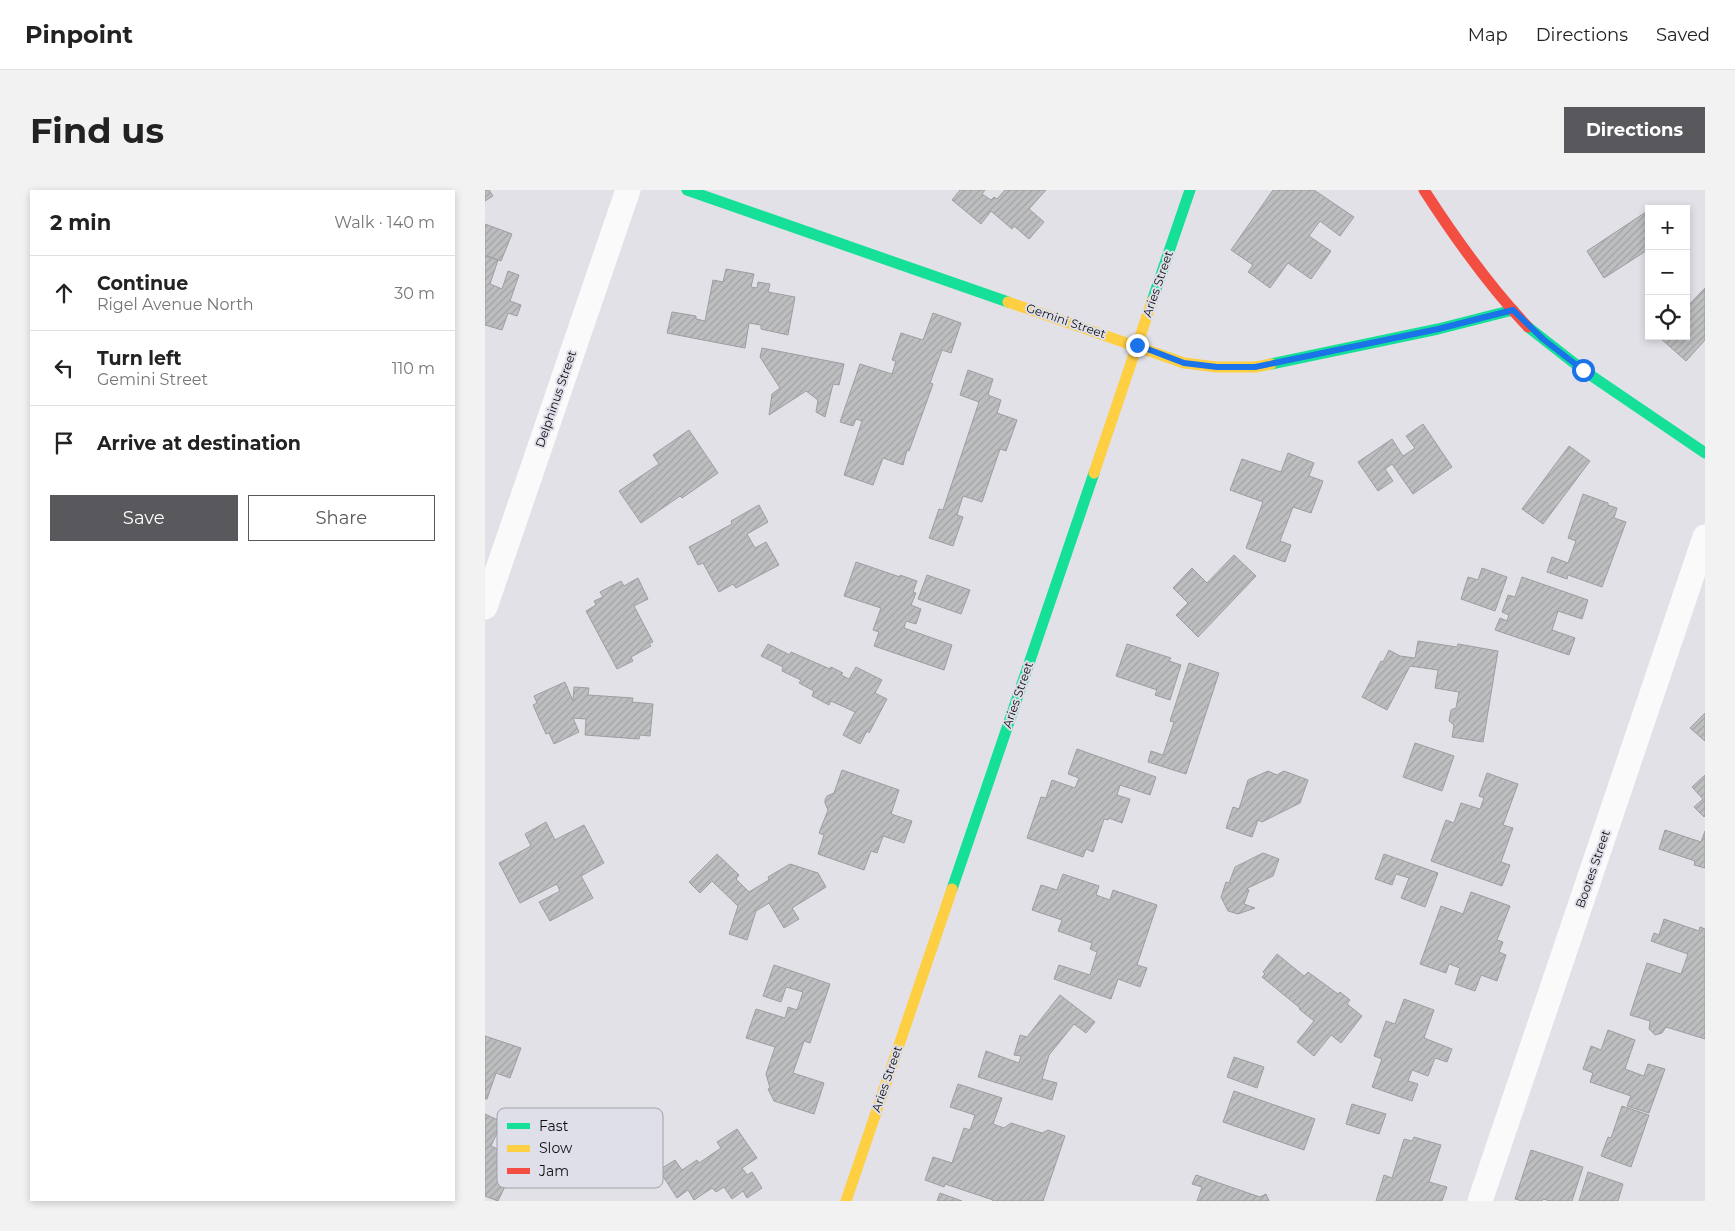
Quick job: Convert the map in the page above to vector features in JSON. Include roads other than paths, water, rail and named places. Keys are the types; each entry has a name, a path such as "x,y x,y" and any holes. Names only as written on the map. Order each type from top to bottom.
{"street":[{"name":"Delphinus Street","path":"485,607 627,190"},
{"name":"Gemini Street","path":"687,190 1137,345 1184,363 1217,367 1255,367 1438,329 1513,310"},
{"name":"Aries Street","path":"846,1201 1190,190"},
{"path":"1424,190 1465,253 1513,310 1543,339 1577,365 1705,453"},
{"name":"Bootes Street","path":"1480,1201 1705,537"}]}
